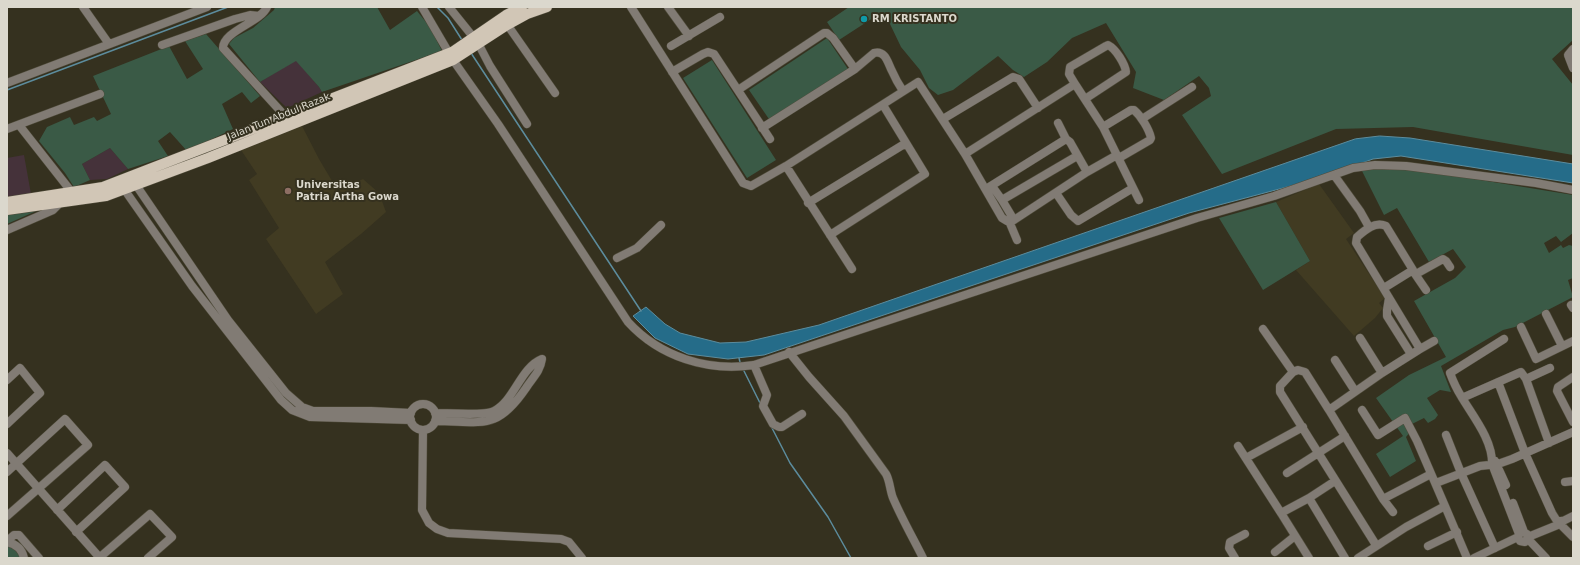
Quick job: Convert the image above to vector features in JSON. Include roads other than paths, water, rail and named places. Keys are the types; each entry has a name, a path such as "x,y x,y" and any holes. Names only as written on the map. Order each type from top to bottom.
{"main road":[{"path":"453,56 505,21 522,7"},
{"path":"505,21 547,7"},
{"name":"Jalan Tun Abdul Razak","path":"75,197 285,116 453,56"},
{"name":"Jalan Tun Abdul Razak","path":"7,202 106,196 216,156 453,56"},
{"name":"Jalan Tun Abdul Razak","path":"7,210 60,198"}],"street":[{"path":"83,7 109,44"},
{"path":"7,83 207,7"},
{"path":"268,7 264,13 250,21 226,39 223,48 285,116"},
{"path":"422,7 625,318 634,329 642,337 660,349 685,359 716,366 729,367 754,365 789,352 1190,220 1274,196 1363,166 1385,164 1406,166 1536,183 1573,190"},
{"path":"449,7 474,41 527,124"},
{"path":"632,7 743,183 751,186 786,166 918,82 989,188 1002,218 1004,220 1011,221 1087,172 1151,138 1142,119 1136,112 1131,110 1103,127"},
{"path":"668,7 689,36"},
{"path":"162,44 235,19 250,15 260,16"},
{"path":"671,46 720,17"},
{"path":"505,21 555,93"},
{"path":"738,90 824,33 830,34 855,69"},
{"path":"1085,99 1126,72 1125,67 1112,47 1108,45 1070,67 1069,74 1075,84 1103,127 1139,200"},
{"path":"1573,49 1568,55 1573,68"},
{"path":"672,72 703,54 711,52 717,56 770,139"},
{"path":"762,128 855,69 877,52 882,54 887,59 891,70 903,91"},
{"path":"943,118 1013,77 1019,79 1038,108"},
{"path":"965,154 1075,84"},
{"path":"1142,119 1192,87"},
{"path":"7,129 100,94"},
{"path":"830,235 927,178 883,105"},
{"path":"1058,122 1066,139 1070,142 1087,172"},
{"path":"19,125 75,197"},
{"path":"989,188 1066,139"},
{"path":"808,203 906,143"},
{"path":"1002,200 1077,156"},
{"path":"786,166 808,203 852,270"},
{"path":"1334,176 1360,211 1369,227"},
{"path":"136,185 228,320 286,393 296,402 302,407 314,411 371,410 411,416"},
{"path":"989,188 1002,200 1018,240"},
{"path":"1056,193 1071,215 1078,221 1133,188"},
{"path":"124,189 192,286 281,400 292,410 310,417 411,416"},
{"path":"7,230 53,210 60,198"},
{"path":"1420,349 1356,241 1357,237 1369,227 1378,224 1386,226 1426,290"},
{"path":"617,258 637,248 660,225"},
{"path":"1384,288 1443,259 1450,267"},
{"path":"1389,298 1387,316 1411,354"},
{"path":"1546,314 1562,346"},
{"path":"1521,327 1536,359 1573,340"},
{"path":"1263,329 1293,372"},
{"path":"1360,338 1382,373"},
{"path":"1504,339 1450,373 1462,398 1479,424 1524,536 1539,558"},
{"path":"1329,410 1382,373 1434,341"},
{"path":"789,352 809,378 844,416 886,474 894,501 923,558"},
{"path":"542,358 540,369 513,405 494,420 479,423 435,417 485,414 494,411 515,390 535,362 542,358"},
{"path":"1335,360 1355,391"},
{"path":"754,365 767,395 763,406 773,424 779,428 782,427 802,414"},
{"path":"7,380 20,368 40,393 7,424"},
{"path":"1526,379 1550,368"},
{"path":"1376,546 1279,390 1280,386 1293,372 1298,370 1305,372 1383,499 1393,512"},
{"path":"1462,398 1518,372 1523,374 1549,443"},
{"path":"1573,377 1560,385 1557,389 1564,407 1573,422"},
{"path":"1498,382 1525,453 1560,522 1573,537"},
{"path":"423,404 430,406 435,417 429,428 423,430 413,426 411,416 415,406 423,404"},
{"path":"1362,410 1378,435 1404,418 1436,483 1467,558"},
{"path":"7,472 65,419 88,444 7,516"},
{"path":"1246,458 1302,427"},
{"path":"423,430 422,510 429,523 437,529 448,533 561,539 569,542 582,558"},
{"path":"1436,483 1480,466 1525,453 1573,432"},
{"path":"1446,435 1496,558"},
{"path":"1287,473 1345,436"},
{"path":"1238,446 1309,558"},
{"path":"7,453 100,558 150,514 172,537 148,558"},
{"path":"57,510 105,465 125,487 76,532"},
{"path":"1383,499 1431,474"},
{"path":"1281,513 1309,498 1335,481"},
{"path":"1309,498 1345,558"},
{"path":"1358,558 1406,527 1445,506"},
{"path":"1474,558 1573,516"},
{"path":"1428,546 1457,532"},
{"path":"1235,558 1229,548 1230,542 1245,534"},
{"path":"24,558 19,548 7,542 14,535 19,535 39,558"},
{"path":"1274,552 1295,536"},
{"path":"1524,536 1546,558"}],"water":[{"path":"1380,136 1410,138 1573,164 1573,183 1401,156 1373,159 1317,179 1189,213 764,355 728,359 688,354 655,338 633,316 646,307 665,324 680,333 720,343 746,342 819,325 1355,139"}],"waterway":[{"path":"7,90 228,7"},
{"path":"437,7 448,18 462,40"},
{"path":"471,53 641,311"},
{"path":"739,358 740,362"},
{"path":"744,371 760,403"},
{"path":"772,428 790,463 828,517 851,558"}],"place":[{"name":"RM KRISTANTO","path":"864,19"},
{"name":"Universitas Patria Artha Gowa","path":"288,191"}]}
